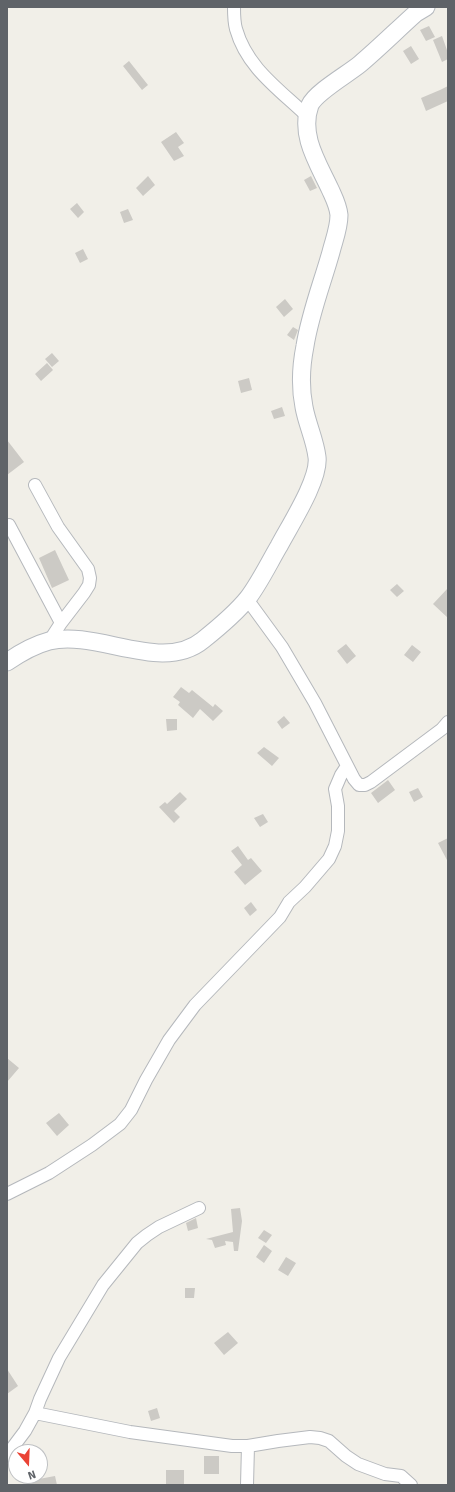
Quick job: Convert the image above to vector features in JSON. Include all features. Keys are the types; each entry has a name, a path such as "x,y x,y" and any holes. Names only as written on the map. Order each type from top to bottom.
{"street":[{"path":"234,7 235,27 242,45 253,64 264,78 307,116"},
{"path":"7,662 31,648 50,640 84,640 150,652 175,653 186,651 201,642 247,599 263,574 297,513 317,467 317,456 304,408 301,381 304,348 309,321 325,275 338,227 339,215 337,204 315,158 307,135 307,116 312,102 325,90 360,64 416,13 426,7"},
{"path":"35,485 58,527 88,569 90,578 89,585 84,593 50,640"},
{"path":"9,525 61,623"},
{"path":"247,599 282,647 315,703 347,766 359,785 365,785 371,782 442,729 448,722"},
{"path":"7,1194 49,1173 92,1145 120,1124 131,1110 169,1040 195,1005 280,917 289,902 305,888 329,859 335,846 338,831 338,806 335,788 347,766"},
{"path":"7,1455 25,1431 35,1413 40,1399 60,1358 103,1285 137,1243 159,1227 199,1208"},
{"path":"35,1413 130,1432 232,1446 248,1446 278,1441 320,1438 328,1441 358,1464 384,1474 401,1476 411,1485"},
{"path":"247,1485 248,1446"}],"building":[{"path":"429,26 435,37 426,41 420,30"},
{"path":"442,36 448,53 448,59 442,62 433,40"},
{"path":"411,46 419,59 411,64 403,51"},
{"path":"129,61 148,85 142,90 123,66"},
{"path":"448,86 448,101 426,111 421,98"},
{"path":"176,132 184,143 178,147 184,156 174,161 161,142"},
{"path":"148,176 155,185 143,196 136,188"},
{"path":"311,176 317,188 310,191 304,180"},
{"path":"77,203 84,212 78,218 70,209"},
{"path":"128,209 133,220 124,223 120,212"},
{"path":"83,249 88,259 80,263 75,253"},
{"path":"285,299 293,309 284,317 276,307"},
{"path":"293,327 298,330 294,340 287,335"},
{"path":"52,353 59,361 52,367 45,359"},
{"path":"47,363 53,370 41,381 35,374"},
{"path":"249,378 252,390 241,393 238,381"},
{"path":"282,407 285,416 274,419 271,411"},
{"path":"7,440 24,462 7,475"},
{"path":"55,550 69,580 52,588 39,558"},
{"path":"397,584 404,591 397,597 390,590"},
{"path":"448,588 448,618 433,604"},
{"path":"346,644 356,656 347,664 337,651"},
{"path":"412,645 421,652 413,662 404,655"},
{"path":"181,687 189,693 192,690 213,707 215,704 223,711 213,721 200,709 193,718 178,705 180,702 173,697"},
{"path":"284,716 290,723 282,729 277,722"},
{"path":"166,719 177,719 177,730 167,731"},
{"path":"264,747 279,758 272,766 257,753"},
{"path":"388,780 395,790 378,803 371,793"},
{"path":"418,788 423,797 414,802 409,792"},
{"path":"180,792 187,799 174,811 180,817 174,823 159,807 165,802 167,804"},
{"path":"263,814 268,822 260,827 254,818"},
{"path":"448,838 448,862 438,843"},
{"path":"238,846 248,860 251,858 262,871 245,885 234,872 242,865 231,851"},
{"path":"251,902 257,910 250,916 244,908"},
{"path":"7,1058 19,1068 7,1082"},
{"path":"59,1113 69,1125 57,1136 46,1123"},
{"path":"240,1208 242,1221 238,1251 234,1251 233,1242 225,1241 226,1245 215,1248 212,1240 206,1239 233,1232 231,1209"},
{"path":"196,1218 198,1228 188,1231 186,1223"},
{"path":"264,1230 272,1235 266,1243 258,1238"},
{"path":"264,1245 272,1251 264,1263 256,1257"},
{"path":"286,1257 296,1263 288,1276 278,1270"},
{"path":"185,1288 195,1288 194,1298 185,1298"},
{"path":"228,1332 238,1343 224,1355 214,1343"},
{"path":"7,1369 18,1386 7,1394"},
{"path":"157,1408 160,1418 151,1421 148,1411"},
{"path":"204,1456 219,1456 219,1474 204,1474"},
{"path":"166,1470 184,1470 184,1485 166,1485"},
{"path":"55,1476 57,1485 28,1485 48,1484 48,1477"}]}
